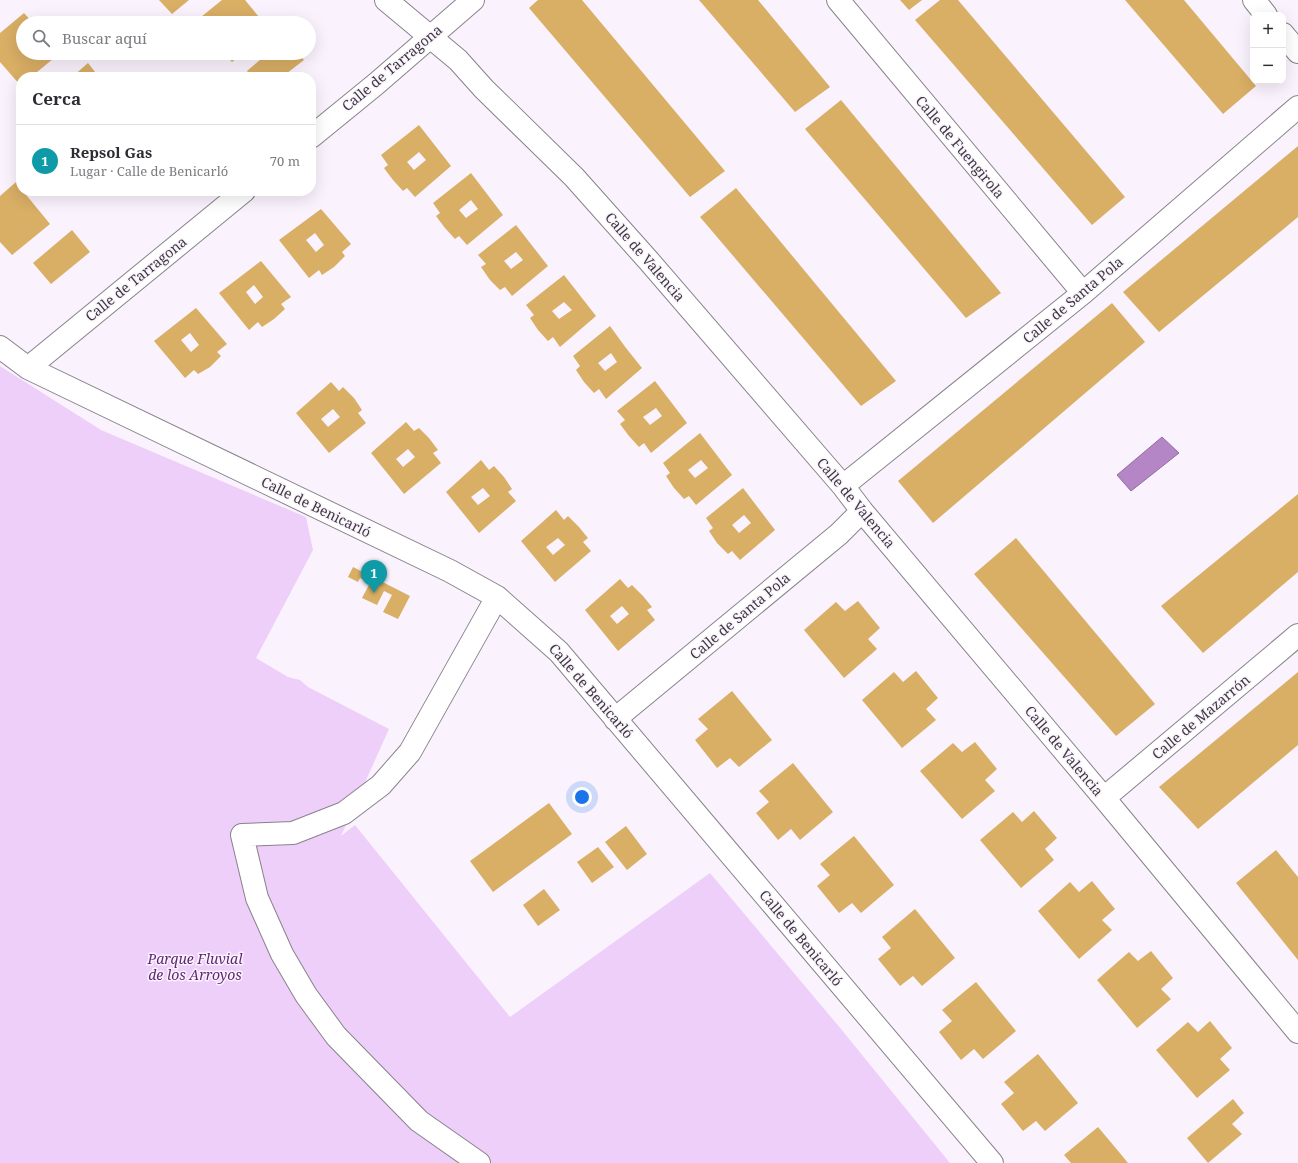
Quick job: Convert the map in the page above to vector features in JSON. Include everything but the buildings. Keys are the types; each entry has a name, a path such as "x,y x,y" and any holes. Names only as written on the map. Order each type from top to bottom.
{"street":[{"name":"Calle de Valencia","path":"386,0 458,60 484,89 574,177 648,260 843,486 862,511 1104,798 1298,1032"},
{"name":"Calle de Tarragona","path":"316,132 376,84 429,36 473,0"},
{"name":"Calle de Fuengirola","path":"838,0 1083,293"},
{"path":"1254,0 1264,12"},
{"path":"1286,38 1298,52"},
{"name":"Calle de Santa Pola","path":"843,486 1083,293 1298,107"},
{"name":"Calle de Tarragona","path":"28,368 238,196"},
{"name":"Calle de Benicarló","path":"0,347 28,368 443,567 497,597 559,652 992,1163"},
{"name":"Calle de Santa Pola","path":"615,719 839,534 862,511"},
{"path":"479,1163 419,1121 336,1036 306,995 282,954 257,898 242,835 293,832 344,813 381,785 410,752 497,597"},
{"name":"Calle de Mazarrón","path":"1104,798 1298,636"}],"green space":[{"name":"Parque Fluvial de los Arroyos","path":"0,366 101,430 306,517 313,550 256,658 288,677 300,680 308,687 389,729 341,836 355,825 510,1017 710,873 841,1029 950,1163 0,1163"}],"shaded area":[{"path":"1162,437 1179,453 1131,491 1117,475"}],"place":[{"name":"Repsol Gas","path":"374,593"}]}
